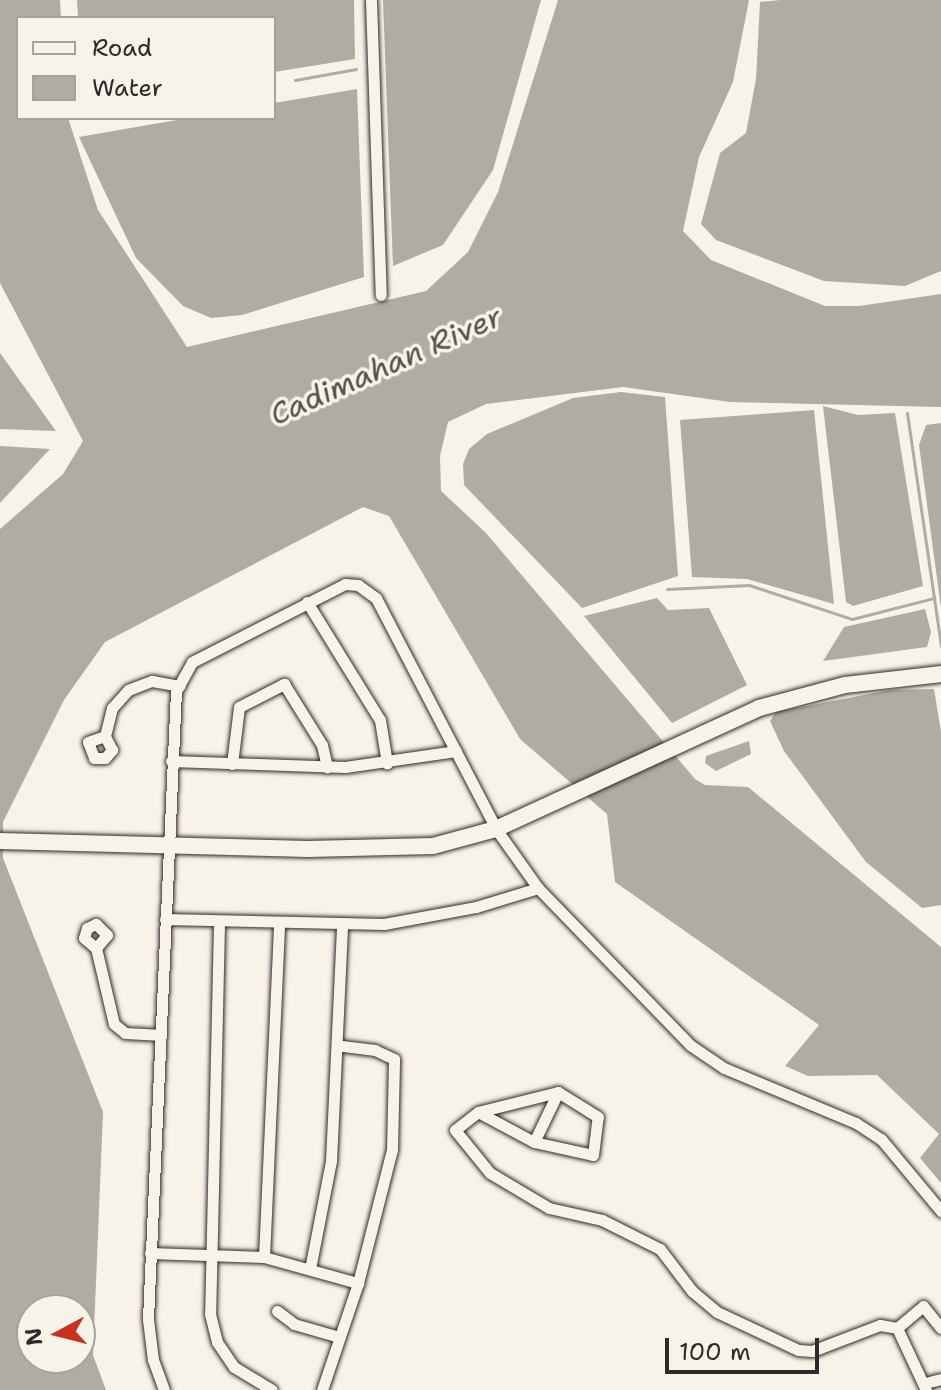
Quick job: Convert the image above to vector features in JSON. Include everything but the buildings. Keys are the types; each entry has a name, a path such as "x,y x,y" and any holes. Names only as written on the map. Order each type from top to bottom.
{"main road":[{"path":"2,841 433,846 496,829 693,735 759,708 845,685 941,674"}],"street":[{"path":"371,0 381,295"},
{"path":"164,1390 153,1360 148,1319 171,761 180,686 192,662 345,584 358,585 376,598 496,829 538,888 690,1045 724,1068 856,1123 881,1139 941,1211"},
{"path":"307,602 380,720 387,763"},
{"path":"105,736 112,708 128,690 152,681 180,686"},
{"path":"232,764 239,707 284,684 322,745 327,767"},
{"path":"171,761 327,767 387,763 456,751"},
{"path":"165,919 219,924 342,926 429,918 538,888"},
{"path":"219,924 210,1314 217,1342 234,1367 272,1390"},
{"path":"264,1257 279,924"},
{"path":"310,1269 331,1161 342,926"},
{"path":"96,948 114,1024 125,1033 158,1035"},
{"path":"322,1390 358,1283 392,1150 394,1059 375,1050 337,1045"},
{"path":"478,1112 534,1142 593,1155 598,1117 558,1092 478,1112 455,1130 490,1173 549,1208 602,1220 660,1249 692,1291 717,1312 798,1350 812,1351 880,1325 897,1328"},
{"path":"534,1142 558,1092"},
{"path":"150,1253 264,1257 358,1283"},
{"path":"897,1328 923,1306 941,1328"},
{"path":"277,1311 294,1324 339,1337"},
{"path":"897,1328 926,1386 941,1379"}],"water":[{"name":"Cadimahan River","path":"0,0 60,0 61,16 16,16 16,120 69,120 98,210 187,347 426,291 468,252 498,192 558,0 749,0 733,82 699,157 683,231 711,260 825,306 859,306 941,294 941,407 730,402 623,387 486,404 448,422 440,456 441,491 486,533 695,779 705,785 748,787 941,947 941,1183 920,1158 939,1134 877,1075 808,1076 785,1066 819,1025 615,882 607,814 520,739 389,516 363,507 105,642 64,700 3,822 3,858 103,1112 96,1294 16,1294 16,1374 96,1374 96,1363 106,1390 0,1390 0,529 63,474 83,441 0,283"},
{"path":"77,0 354,0 355,59 276,72 276,16 78,16"},
{"path":"383,0 541,0 493,170 443,245 393,266"},
{"path":"941,0 941,271 905,286 824,281 716,240 701,224 720,153 746,133 756,79 760,2"},
{"path":"357,89 364,277 242,315 211,318 183,306 136,258 79,137 177,120 276,120 276,103"},
{"path":"0,353 56,431 0,429"},
{"path":"621,392 665,397 678,576 582,608 464,485 463,464 469,449 487,434 573,398"},
{"path":"823,406 858,415 895,413 923,586 853,606 846,602"},
{"path":"814,410 834,604 747,579 692,577 680,420"},
{"path":"941,423 941,608 919,445 926,425"},
{"path":"0,446 50,449 0,503"},
{"path":"657,598 668,610 709,608 747,685 672,723 584,616"},
{"path":"925,609 931,632 927,647 823,661 844,627"},
{"path":"934,689 941,732 941,905 922,908 866,862 784,751 770,721 776,712 890,690"},
{"path":"749,741 751,754 716,771 705,763 706,756"}],"waterway":[{"path":"295,80 356,69"},
{"path":"907,413 941,647"},
{"path":"667,589 749,585 852,619 934,598"}]}
